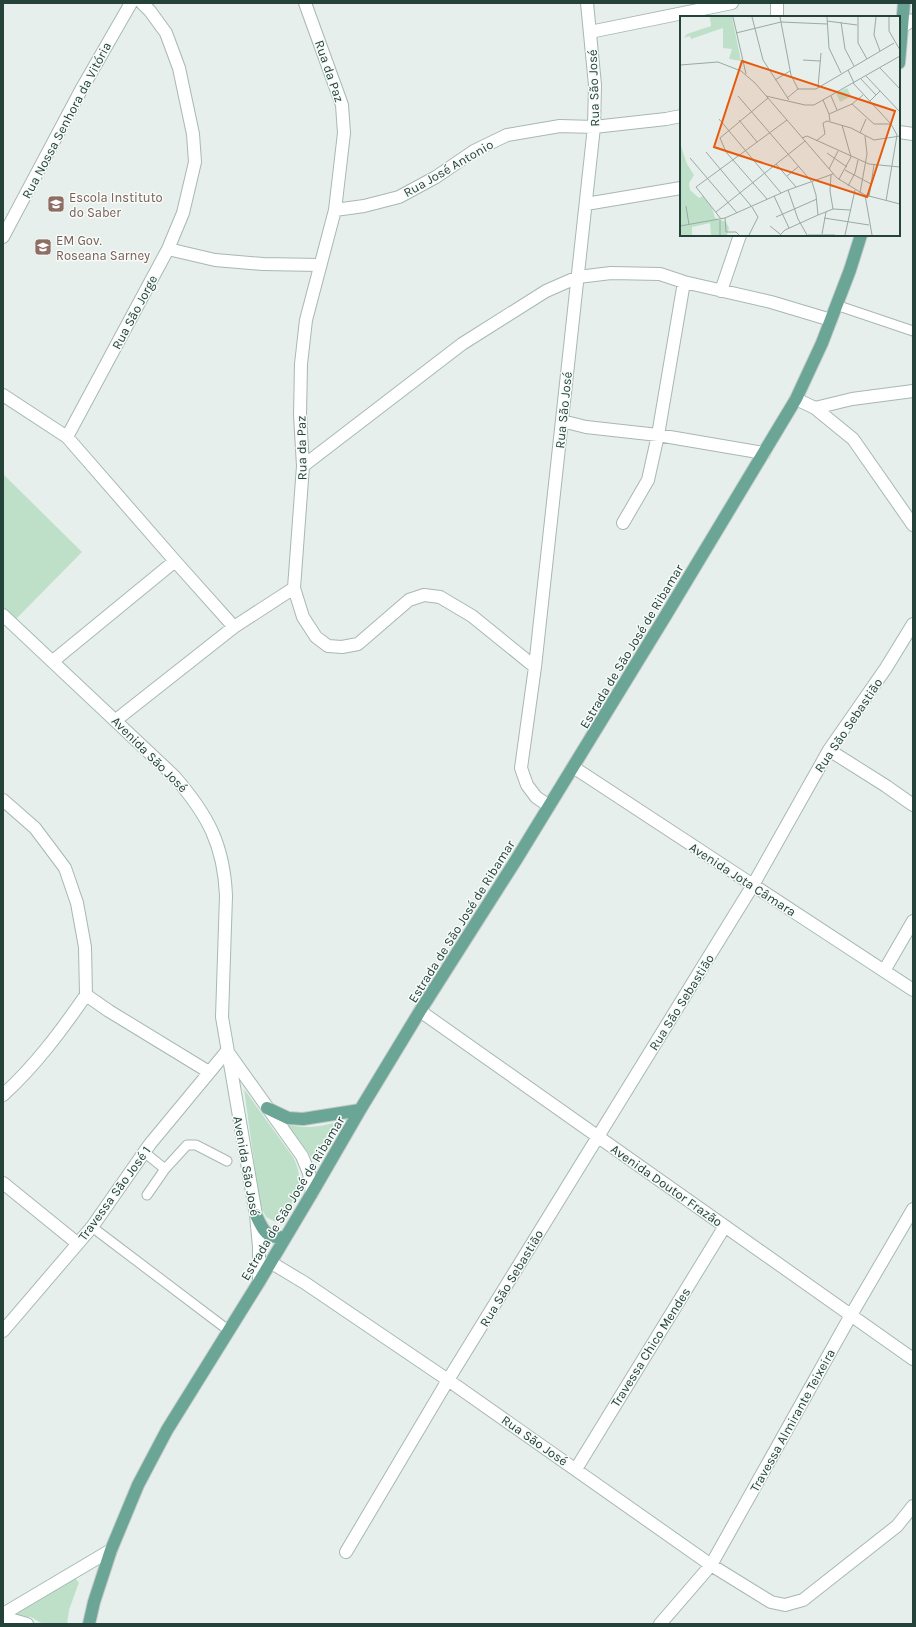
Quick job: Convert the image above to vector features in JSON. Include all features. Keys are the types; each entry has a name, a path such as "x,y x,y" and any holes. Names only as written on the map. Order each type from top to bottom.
{"main road":[{"path":"900,59 908,23 904,3"},
{"name":"Estrada de São José de Ribamar","path":"89,1624 94,1602 111,1550 138,1485 167,1430 259,1282 420,1011 516,860 796,399 822,343 850,270 861,236"},
{"path":"267,1108 288,1118 303,1119 360,1110"},
{"path":"256,1215 266,1233 272,1236 285,1237"}],"street":[{"name":"Rua Nossa Senhora da Vitória","path":"3,237 81,90 131,3"},
{"name":"Rua São Jorge","path":"67,437 168,249 183,212 195,162 193,134 179,68 166,33 150,11 142,3"},
{"name":"Rua da Paz","path":"305,3 342,105 344,132 335,210 306,320 301,364 300,415 303,466 294,588 303,617 316,637 328,646 342,647 358,644 409,600 424,595 440,597 472,616 535,667"},
{"name":"Rua São José","path":"549,806 536,797 527,786 521,768 535,667 594,127 595,85 587,3"},
{"path":"590,32 732,3"},
{"path":"777,3 777,16"},
{"name":"Rua José Antonio","path":"335,210 364,206 399,197 436,177 474,151 507,135 560,126 594,127 680,116"},
{"path":"900,132 913,134"},
{"path":"586,204 680,188"},
{"path":"721,291 740,236"},
{"path":"168,249 215,260 264,264 320,265"},
{"path":"303,466 462,344 546,291 578,277 611,273 660,274 684,282 771,302 831,320"},
{"path":"623,523 648,480 658,435 684,282"},
{"path":"816,408 852,399 913,391"},
{"path":"3,395 67,437 234,627"},
{"path":"796,399 816,408 852,439 913,526"},
{"path":"562,421 586,427 658,435 764,453"},
{"path":"53,661 175,561"},
{"path":"116,720 234,627 294,588"},
{"name":"Avenida São José","path":"3,615 174,776 193,798 217,841 225,876 226,896 222,1017 256,1215 259,1247 259,1282"},
{"name":"Rua São Sebastião","path":"346,1552 448,1380 753,885 829,750 886,668 913,624"},
{"path":"829,750 913,805"},
{"name":"Avenida Jota Câmara","path":"573,767 913,990"},
{"path":"3,800 8,811 35,828 64,868 77,903 85,947 86,995 32,1066 3,1096"},
{"path":"884,971 913,921"},
{"path":"86,995 108,1011 209,1072"},
{"name":"Avenida Doutor Frazão","path":"420,1011 913,1359"},
{"name":"Avenida São José","path":"227,1051 306,1164 312,1182 312,1193"},
{"name":"Travessa São José 1","path":"3,1331 92,1227 144,1152 227,1051"},
{"path":"3,1184 77,1243"},
{"name":"Travessa Almirante Teixeira","path":"660,1624 711,1564 850,1315 913,1209"},
{"name":"Travessa Chico Mendes","path":"576,1469 725,1226"},
{"name":"Rua São José","path":"270,1262 305,1283 448,1380 711,1564 771,1602 785,1605 803,1600 897,1526 913,1506"},
{"path":"3,1614 111,1550"},
{"path":"3,1621 13,1620 27,1624"}],"lane":[{"path":"836,305 913,331"},
{"path":"147,1195 166,1169 187,1145 191,1144 227,1161"},
{"path":"144,1152 166,1169"},
{"path":"92,1227 228,1330"}],"green space":[{"path":"3,474 82,552 16,619 3,607"},
{"path":"244,1089 293,1157 299,1174 298,1190 295,1197 282,1220 276,1222 266,1217 260,1205"},
{"path":"341,1121 316,1163 287,1124 308,1127 321,1126"},
{"path":"75,1578 79,1583 69,1610 67,1624 43,1624 31,1617 5,1615"}],"place":[{"name":"Escola Instituto do Saber","path":"56,204"},
{"name":"EM Gov. Roseana Sarney","path":"43,247"}]}
